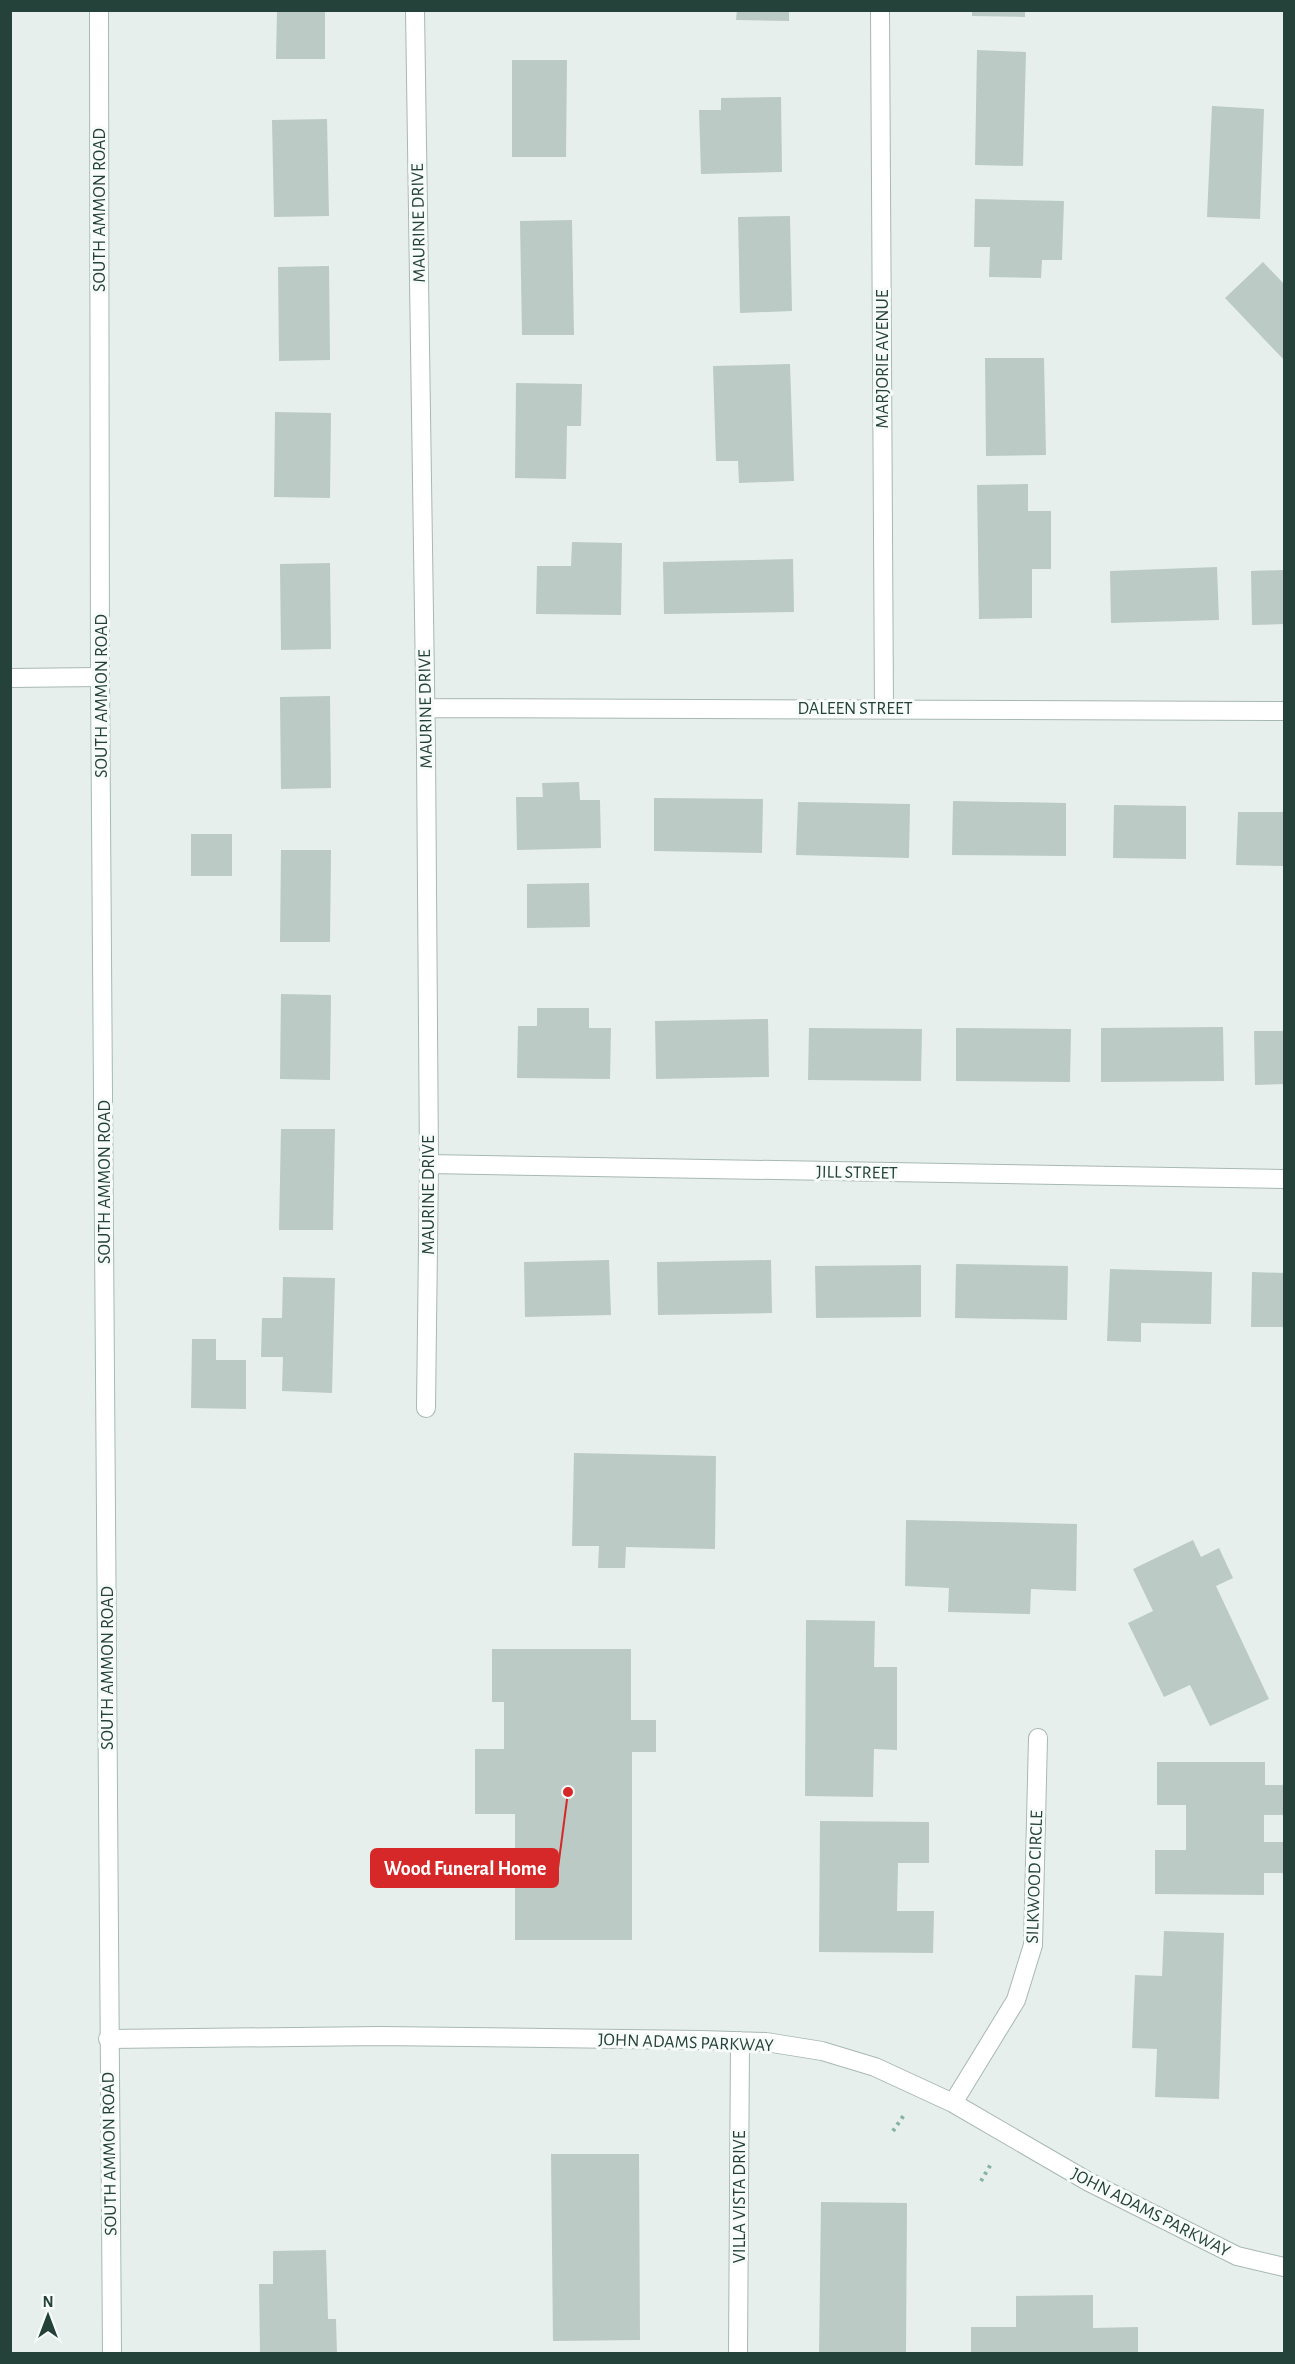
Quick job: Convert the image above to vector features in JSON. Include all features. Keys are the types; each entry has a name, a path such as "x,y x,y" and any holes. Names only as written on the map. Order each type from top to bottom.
{"street":[{"name":"SOUTH AMMON ROAD","path":"99,10 100,677 111,2354"},
{"name":"MAURINE DRIVE","path":"415,10 426,708 429,1164 426,1408"},
{"name":"MARJORIE AVENUE","path":"880,10 884,708"},
{"path":"10,678 100,677"},
{"name":"DALEEN STREET","path":"426,708 1284,711"},
{"name":"JILL STREET","path":"429,1164 1284,1179"},
{"name":"SILKWOOD CIRCLE","path":"953,2103 1016,2000 1033,1945 1038,1738"},
{"name":"JOHN ADAMS PARKWAY","path":"108,2039 380,2036 740,2041 766,2042 822,2051 875,2067 953,2103 1089,2182 1237,2256 1284,2267"},
{"name":"VILLA VISTA DRIVE","path":"738,2354 740,2041"}],"path":[{"path":"893,2131 904,2115"},
{"path":"981,2181 991,2164"}],"building":[{"path":"277,10 325,10 325,59 276,59"},
{"path":"737,10 789,10 789,21 736,20"},
{"path":"972,10 1025,10 1025,17 972,16"},
{"path":"977,50 1026,52 1023,166 975,165"},
{"path":"512,60 567,60 566,157 512,157"},
{"path":"781,97 782,172 701,174 699,110 721,110 721,98"},
{"path":"1212,106 1264,109 1260,219 1207,217"},
{"path":"327,119 329,216 274,217 272,120"},
{"path":"975,199 1064,201 1062,260 1042,260 1041,278 989,277 990,247 974,247"},
{"path":"790,216 792,311 740,313 738,217"},
{"path":"572,220 574,335 522,335 520,221"},
{"path":"1263,262 1284,284 1284,360 1225,298"},
{"path":"329,266 330,360 279,361 278,267"},
{"path":"985,358 1044,358 1046,455 986,456"},
{"path":"790,364 794,481 739,483 738,461 716,461 713,366"},
{"path":"516,383 582,384 581,426 567,426 566,479 515,478"},
{"path":"275,412 331,413 330,498 274,497"},
{"path":"1028,484 1028,511 1051,511 1051,569 1032,569 1032,618 979,619 977,485"},
{"path":"572,542 622,543 621,615 536,614 537,566 571,566"},
{"path":"793,559 794,612 664,614 663,562"},
{"path":"330,563 331,649 281,650 280,564"},
{"path":"1217,567 1219,620 1111,623 1110,571"},
{"path":"1284,570 1284,624 1252,625 1251,571"},
{"path":"330,696 331,788 281,789 280,697"},
{"path":"579,782 580,800 600,800 601,848 517,850 516,797 543,797 542,783"},
{"path":"654,798 763,799 762,853 654,851"},
{"path":"953,801 1066,803 1066,856 952,855"},
{"path":"798,802 910,804 909,858 796,855"},
{"path":"1114,805 1186,806 1186,859 1113,858"},
{"path":"1238,812 1284,812 1284,866 1236,865"},
{"path":"191,834 232,834 232,876 191,876"},
{"path":"281,850 331,850 330,942 280,942"},
{"path":"589,883 590,927 527,928 527,884"},
{"path":"281,994 331,995 330,1080 280,1079"},
{"path":"537,1008 589,1008 589,1028 611,1028 610,1079 517,1078 518,1026 537,1026"},
{"path":"768,1019 769,1077 656,1079 655,1021"},
{"path":"1223,1027 1224,1081 1101,1082 1101,1028"},
{"path":"809,1028 922,1029 921,1081 808,1080"},
{"path":"956,1028 1071,1029 1070,1082 956,1081"},
{"path":"1254,1031 1284,1031 1284,1084 1255,1085"},
{"path":"281,1129 335,1129 333,1230 279,1230"},
{"path":"609,1260 611,1315 525,1317 524,1262"},
{"path":"771,1260 772,1313 658,1315 657,1262"},
{"path":"956,1264 1068,1266 1067,1320 955,1318"},
{"path":"921,1265 921,1317 816,1318 815,1266"},
{"path":"1110,1269 1212,1272 1211,1324 1141,1323 1141,1342 1107,1341"},
{"path":"1252,1272 1284,1273 1284,1327 1251,1327"},
{"path":"283,1277 335,1278 332,1393 282,1391 283,1357 261,1357 262,1318 282,1318"},
{"path":"192,1339 216,1339 216,1360 246,1360 246,1409 191,1408"},
{"path":"574,1453 716,1456 715,1549 626,1547 625,1568 598,1568 599,1546 572,1546"},
{"path":"906,1520 1077,1524 1076,1591 1031,1589 1030,1614 948,1612 949,1588 905,1586"},
{"path":"1193,1540 1201,1557 1219,1548 1233,1578 1216,1586 1269,1699 1210,1726 1190,1685 1164,1697 1128,1623 1153,1611 1133,1569"},
{"path":"806,1620 875,1621 874,1667 897,1667 897,1750 874,1749 873,1797 805,1796"},
{"path":"492,1649 631,1649 631,1720 656,1720 656,1752 632,1752 632,1940 515,1940 515,1814 475,1814 475,1749 504,1749 504,1702 492,1702"},
{"path":"1157,1762 1265,1762 1265,1785 1284,1785 1284,1815 1264,1815 1264,1842 1284,1842 1284,1873 1264,1873 1264,1895 1155,1894 1155,1850 1186,1850 1186,1805 1157,1805"},
{"path":"820,1821 929,1822 929,1863 898,1863 897,1911 934,1911 933,1953 819,1952"},
{"path":"1164,1931 1224,1933 1219,2099 1155,2097 1157,2049 1132,2048 1135,1975 1162,1976"},
{"path":"551,2154 639,2154 640,2340 553,2341"},
{"path":"821,2202 907,2203 906,2354 819,2354"},
{"path":"326,2250 328,2319 336,2319 337,2354 260,2354 259,2284 273,2284 273,2251"},
{"path":"1093,2295 1093,2328 1138,2327 1138,2354 971,2354 971,2327 1016,2327 1016,2296"}],"place":[{"name":"Wood Funeral Home","path":"568,1792"}]}
